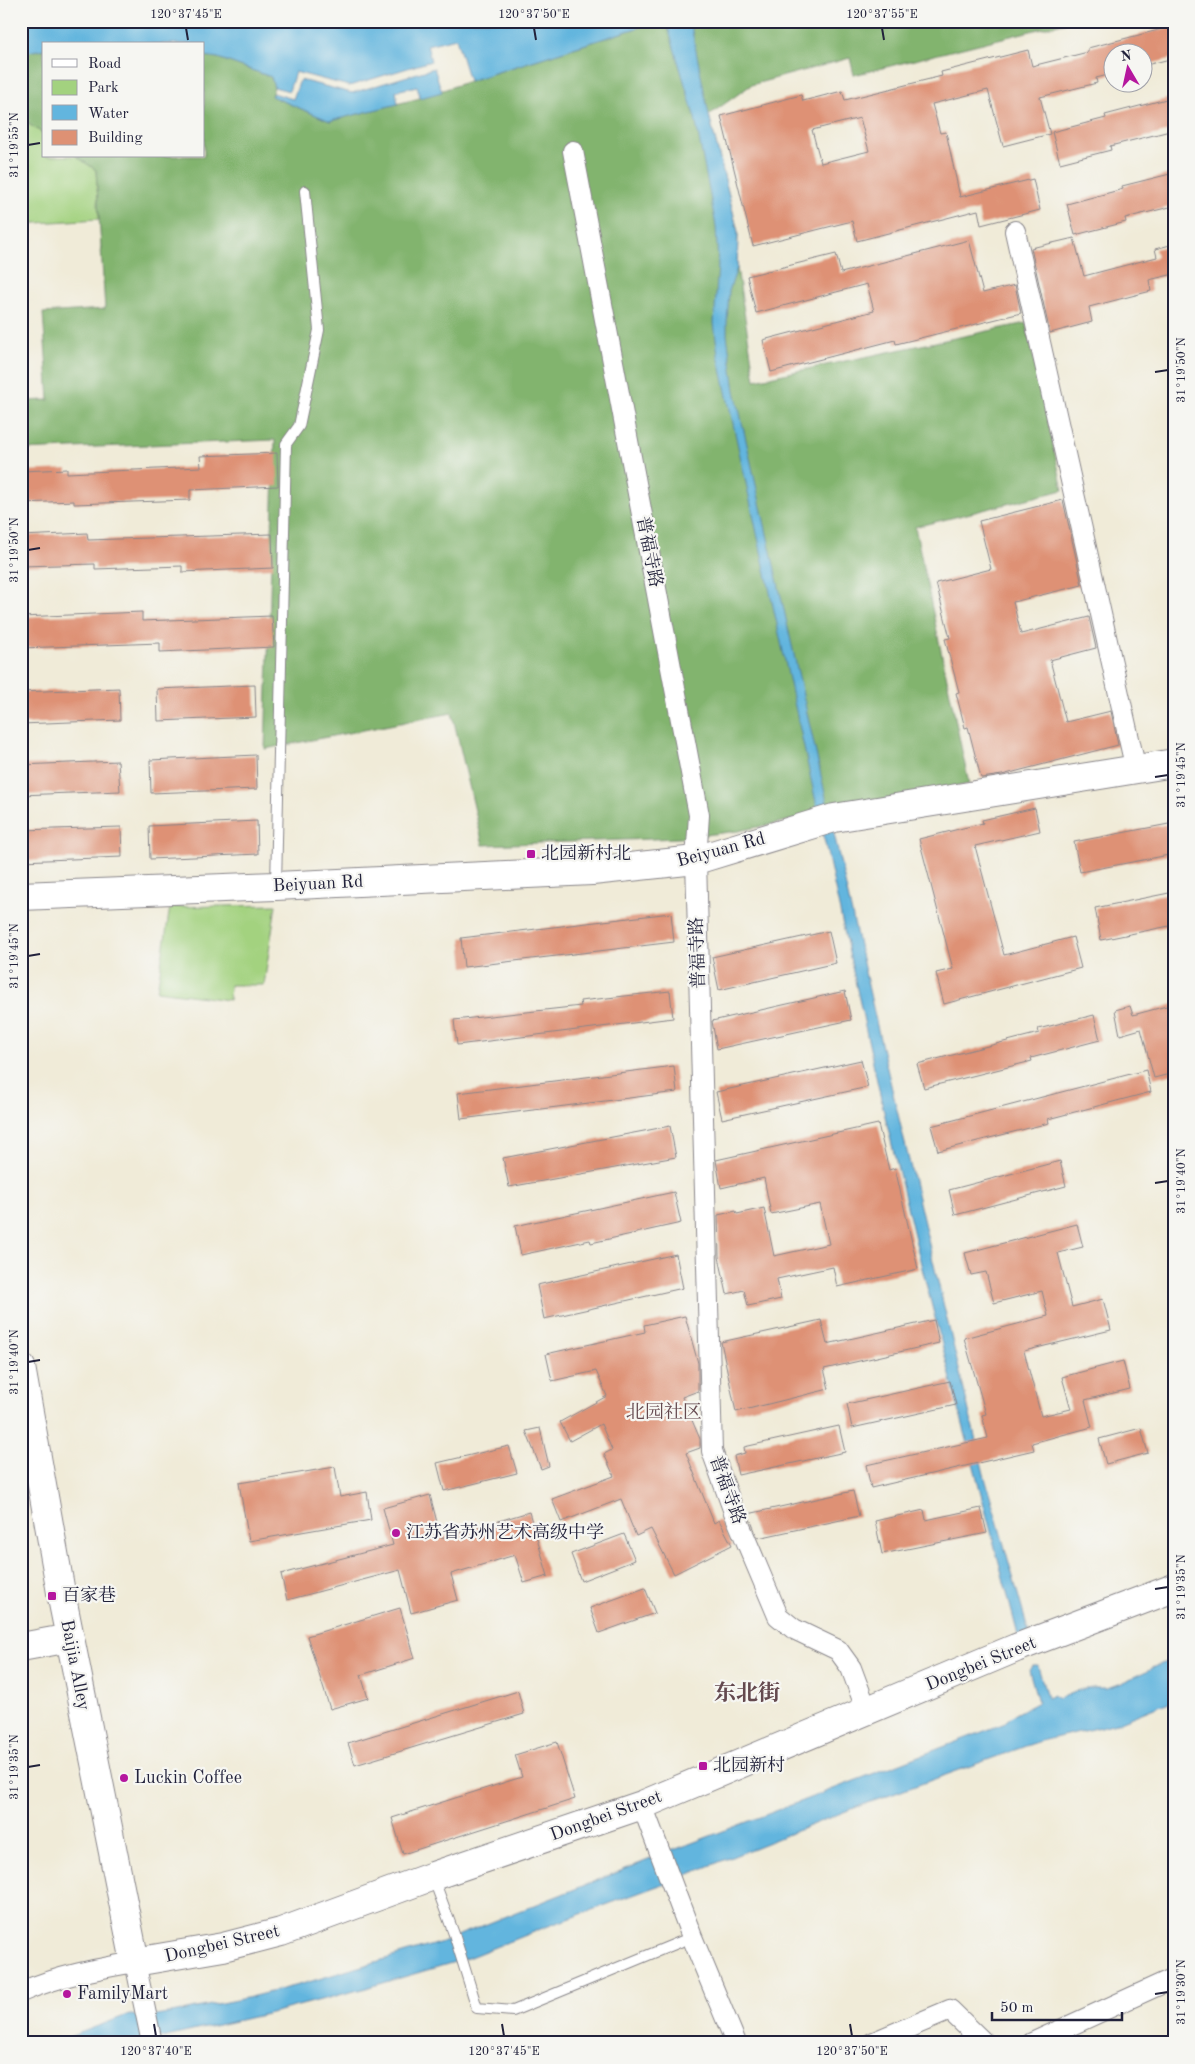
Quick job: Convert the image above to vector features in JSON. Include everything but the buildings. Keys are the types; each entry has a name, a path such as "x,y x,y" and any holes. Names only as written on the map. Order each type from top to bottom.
{"street":[{"name":"普福寺路","path":"573,151 699,815 696,860 712,1452 734,1512 778,1616 794,1629 838,1650 852,1668 867,1711"},
{"path":"1015,231 1136,770"},
{"name":"Beiyuan Rd","path":"21,896 592,871 696,860 826,820 1174,763"},
{"name":"Baijia Alley","path":"21,1367 70,1638 135,1962"},
{"name":"Dongbei Street","path":"21,1992 47,1981 77,1973 188,1954 261,1938 642,1804 1016,1648 1174,1588"},
{"path":"21,1647 70,1638"},
{"path":"642,1804 672,1888 736,2043"},
{"path":"135,1962 152,2043"},
{"path":"1032,2043 1174,1978"},
{"path":"872,2043 950,2010 984,2043"}],"lane":[{"path":"276,886 286,444 299,426 319,330 305,191"},
{"path":"433,1876 464,1962 477,2008 514,2011 692,1938"}],"green space":[{"path":"659,21 1071,21 854,75 850,58 751,85 709,115 738,232 737,268 755,380 1026,323 1063,490 915,527 969,784 738,831 680,838 483,845 452,713 265,749 275,440 21,450 21,401 49,400 43,313 105,309 96,170 79,158 205,158 205,56 218,58 271,77 274,87 271,96 330,121 420,98"},
{"path":"42,49 42,133 21,119 21,53"},
{"path":"21,119 42,133 42,158 79,158 96,170 99,219 21,224"},
{"path":"276,905 264,985 230,985 229,1000 157,991 170,907"}],"water":[{"path":"21,21 659,21 469,81 456,38 427,45 431,61 349,86 295,72 289,91 274,87 271,77 218,58 205,56 205,42 42,42 42,49 21,53"},
{"path":"666,21 690,21 709,115 738,232 737,268 729,291 727,323 735,391 880,1039 984,1474 1030,1637 1019,1639 922,1268 883,1108 718,355 714,323 718,266 716,226 695,118"},
{"path":"434,68 442,92 420,98 417,86 396,91 398,104 330,121 271,96 273,93 293,99 300,80 352,93"},
{"path":"1174,1658 1174,1700 1117,1723 1037,1742 846,1811 682,1877 465,1959 279,2011 140,2043 53,2043 122,2017 130,2015 152,2017 246,1998 302,1984 439,1943 671,1851 1003,1724 1012,1716 1038,1702 1029,1670 1033,1666 1038,1666 1047,1698 1054,1695 1058,1699 1085,1688 1107,1688"}],"place":[{"name":"北园新村北","path":"531,854"},
{"name":"江苏省苏州艺术高级中学","path":"396,1533"},
{"name":"百家巷","path":"52,1596"},
{"name":"北园新村","path":"703,1766"},
{"name":"Luckin Coffee","path":"124,1778"},
{"name":"FamilyMart","path":"67,1994"}],"district":[{"name":"北园社区","path":"664,1413"},
{"name":"东北街","path":"747,1694"}]}
